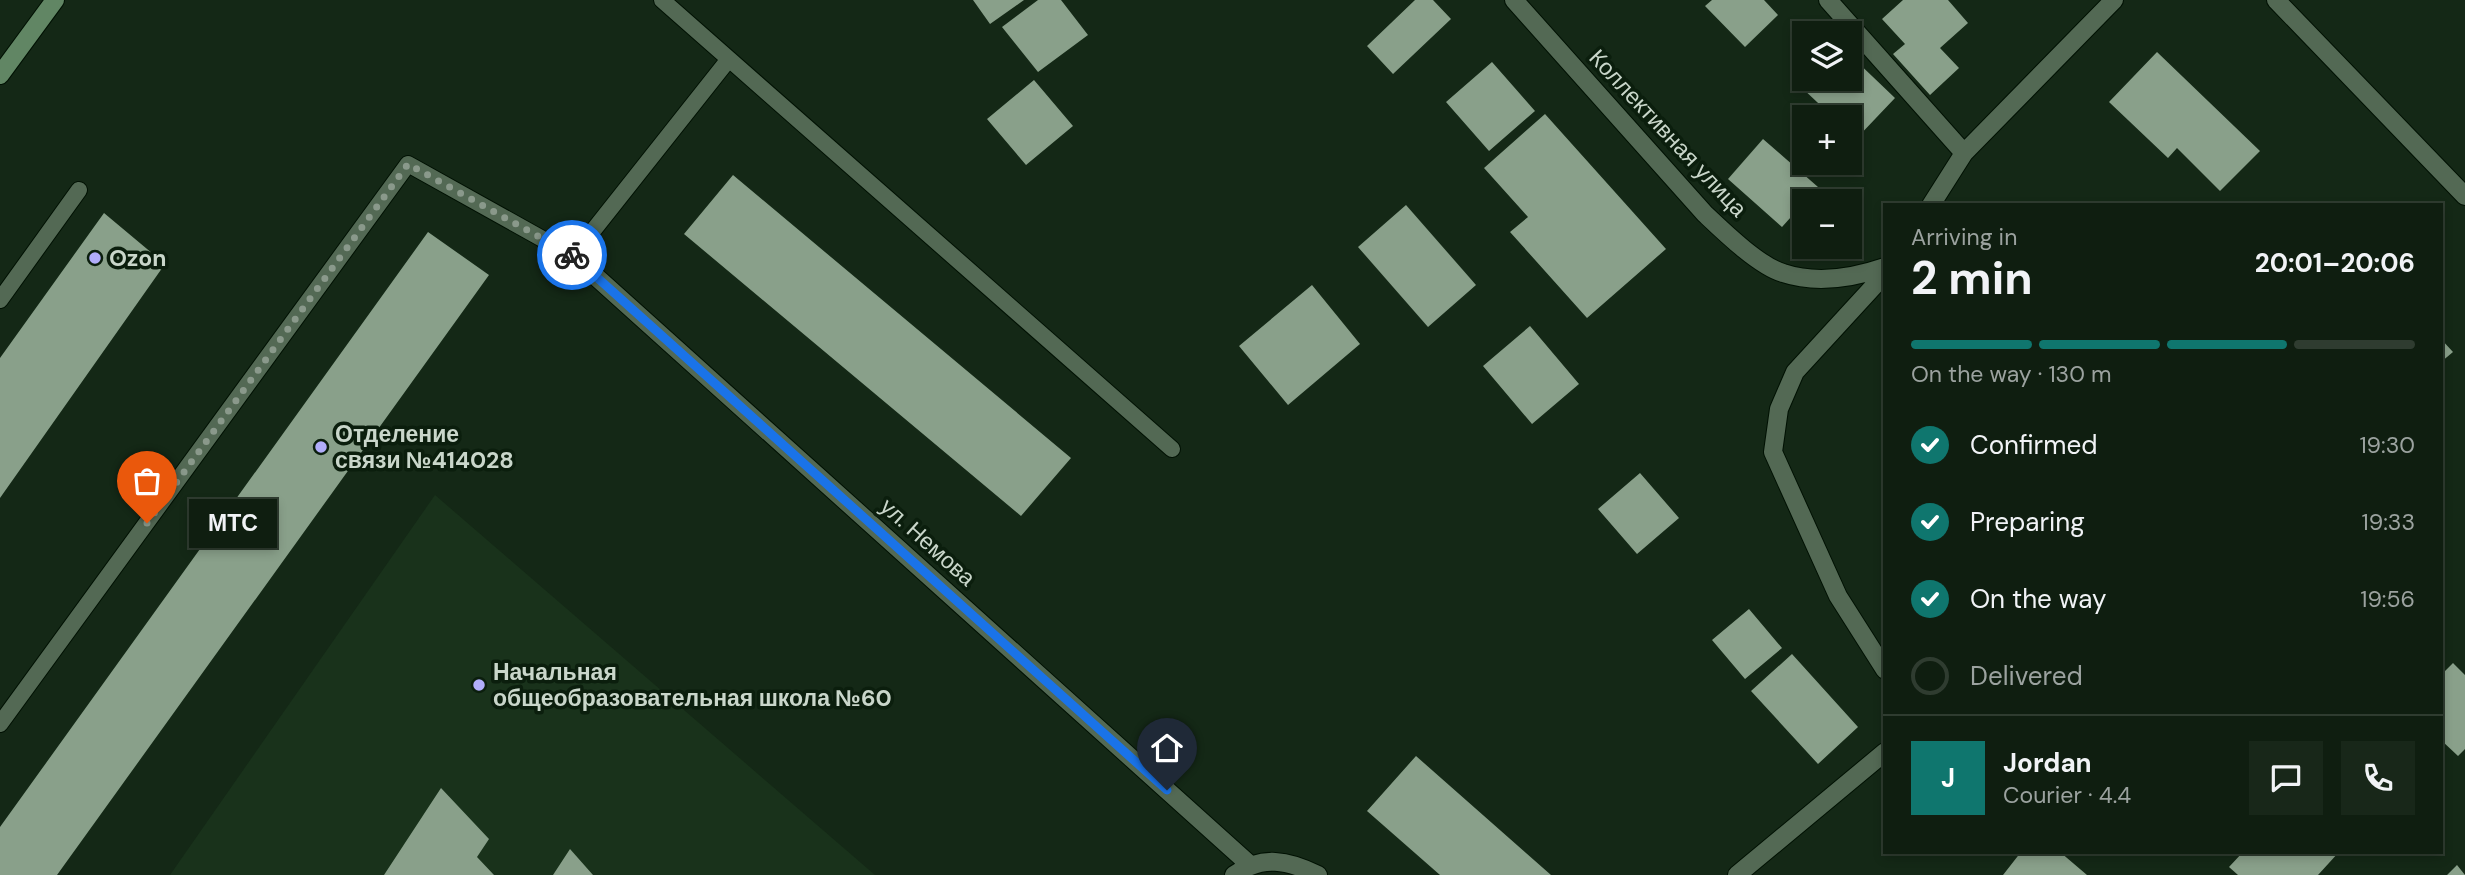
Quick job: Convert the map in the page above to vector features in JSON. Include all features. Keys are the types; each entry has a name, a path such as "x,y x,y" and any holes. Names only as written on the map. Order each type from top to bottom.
{"main road":[{"path":"0,75 55,0"}],"street":[{"name":"Коллективная улица","path":"1514,0 1705,214 1739,245 1781,273 1811,279 1866,274 1883,268"},
{"path":"1828,0 1964,153"},
{"path":"1932,203 1964,153 2114,0"},
{"path":"2276,0 2465,196"},
{"name":"ул. Немова","path":"573,256 1249,864"},
{"path":"1883,276 1795,372 1779,410 1773,452 1838,596 1883,667"},
{"path":"1737,875 1883,754"},
{"path":"1234,875 1249,864 1278,861 1303,867 1318,875"}],"lane":[{"path":"662,0 1172,449"},
{"path":"0,724 408,164 573,256 729,59"},
{"path":"0,300 79,190"}],"shaded area":[{"name":"Начальная общеобразовательная школа №60","path":"435,495 875,875 170,875"}],"building":[{"path":"973,0 1024,0 990,24"},
{"path":"1038,0 1061,0 1088,35 1038,72 1002,27"},
{"path":"1415,0 1433,0 1451,19 1393,74 1367,46"},
{"path":"1712,0 1764,0 1778,15 1745,47 1705,6"},
{"path":"1903,0 1948,0 1968,23 1940,48 1959,68 1930,95 1893,54 1905,44 1882,19"},
{"path":"2157,52 2260,151 2220,191 2177,148 2168,158 2109,102"},
{"path":"1492,62 1535,111 1489,151 1446,102"},
{"path":"1862,66 1895,98 1862,133 1862,105 1820,105 1805,91 1862,91"},
{"path":"1034,80 1073,126 1026,165 987,119"},
{"path":"1545,114 1666,249 1587,318 1510,232 1528,217 1484,168"},
{"path":"1763,139 1792,164 1792,175 1804,175 1818,187 1792,189 1792,216 1782,227 1728,179"},
{"path":"733,175 1071,458 1021,516 684,234"},
{"path":"1406,205 1476,285 1428,327 1358,247"},
{"path":"104,213 165,264 0,498 0,358"},
{"path":"428,232 489,275 57,875 0,875 0,827"},
{"path":"1312,285 1360,344 1288,405 1239,346"},
{"path":"1530,326 1579,384 1532,424 1483,366"},
{"path":"2443,341 2453,352 2443,360"},
{"path":"1640,473 1679,518 1637,554 1598,509"},
{"path":"1749,609 1782,648 1745,679 1712,640"},
{"path":"1792,654 1858,727 1818,764 1751,691"},
{"path":"2453,663 2465,675 2465,749 2458,756 2443,742 2443,673"},
{"path":"1416,756 1551,875 1440,875 1367,811"},
{"path":"441,788 489,839 477,857 494,875 384,875"},
{"path":"570,849 593,875 553,875"},
{"path":"2019,854 2062,854 2087,875 2003,875"},
{"path":"2241,854 2337,854 2318,875 2238,875 2229,867"},
{"path":"2457,865 2465,875 2447,875"}],"way so far":[{"path":"147,523 408,164 572,255"}],"place":[{"name":"Ozon","path":"95,258"},
{"name":"Отделение связи №414028","path":"321,447"},
{"name":"МТС","path":"147,523"},
{"name":"Начальная общеобразовательная школа №60","path":"479,685"}],"route":[{"path":"572,255 1167,790"}]}
